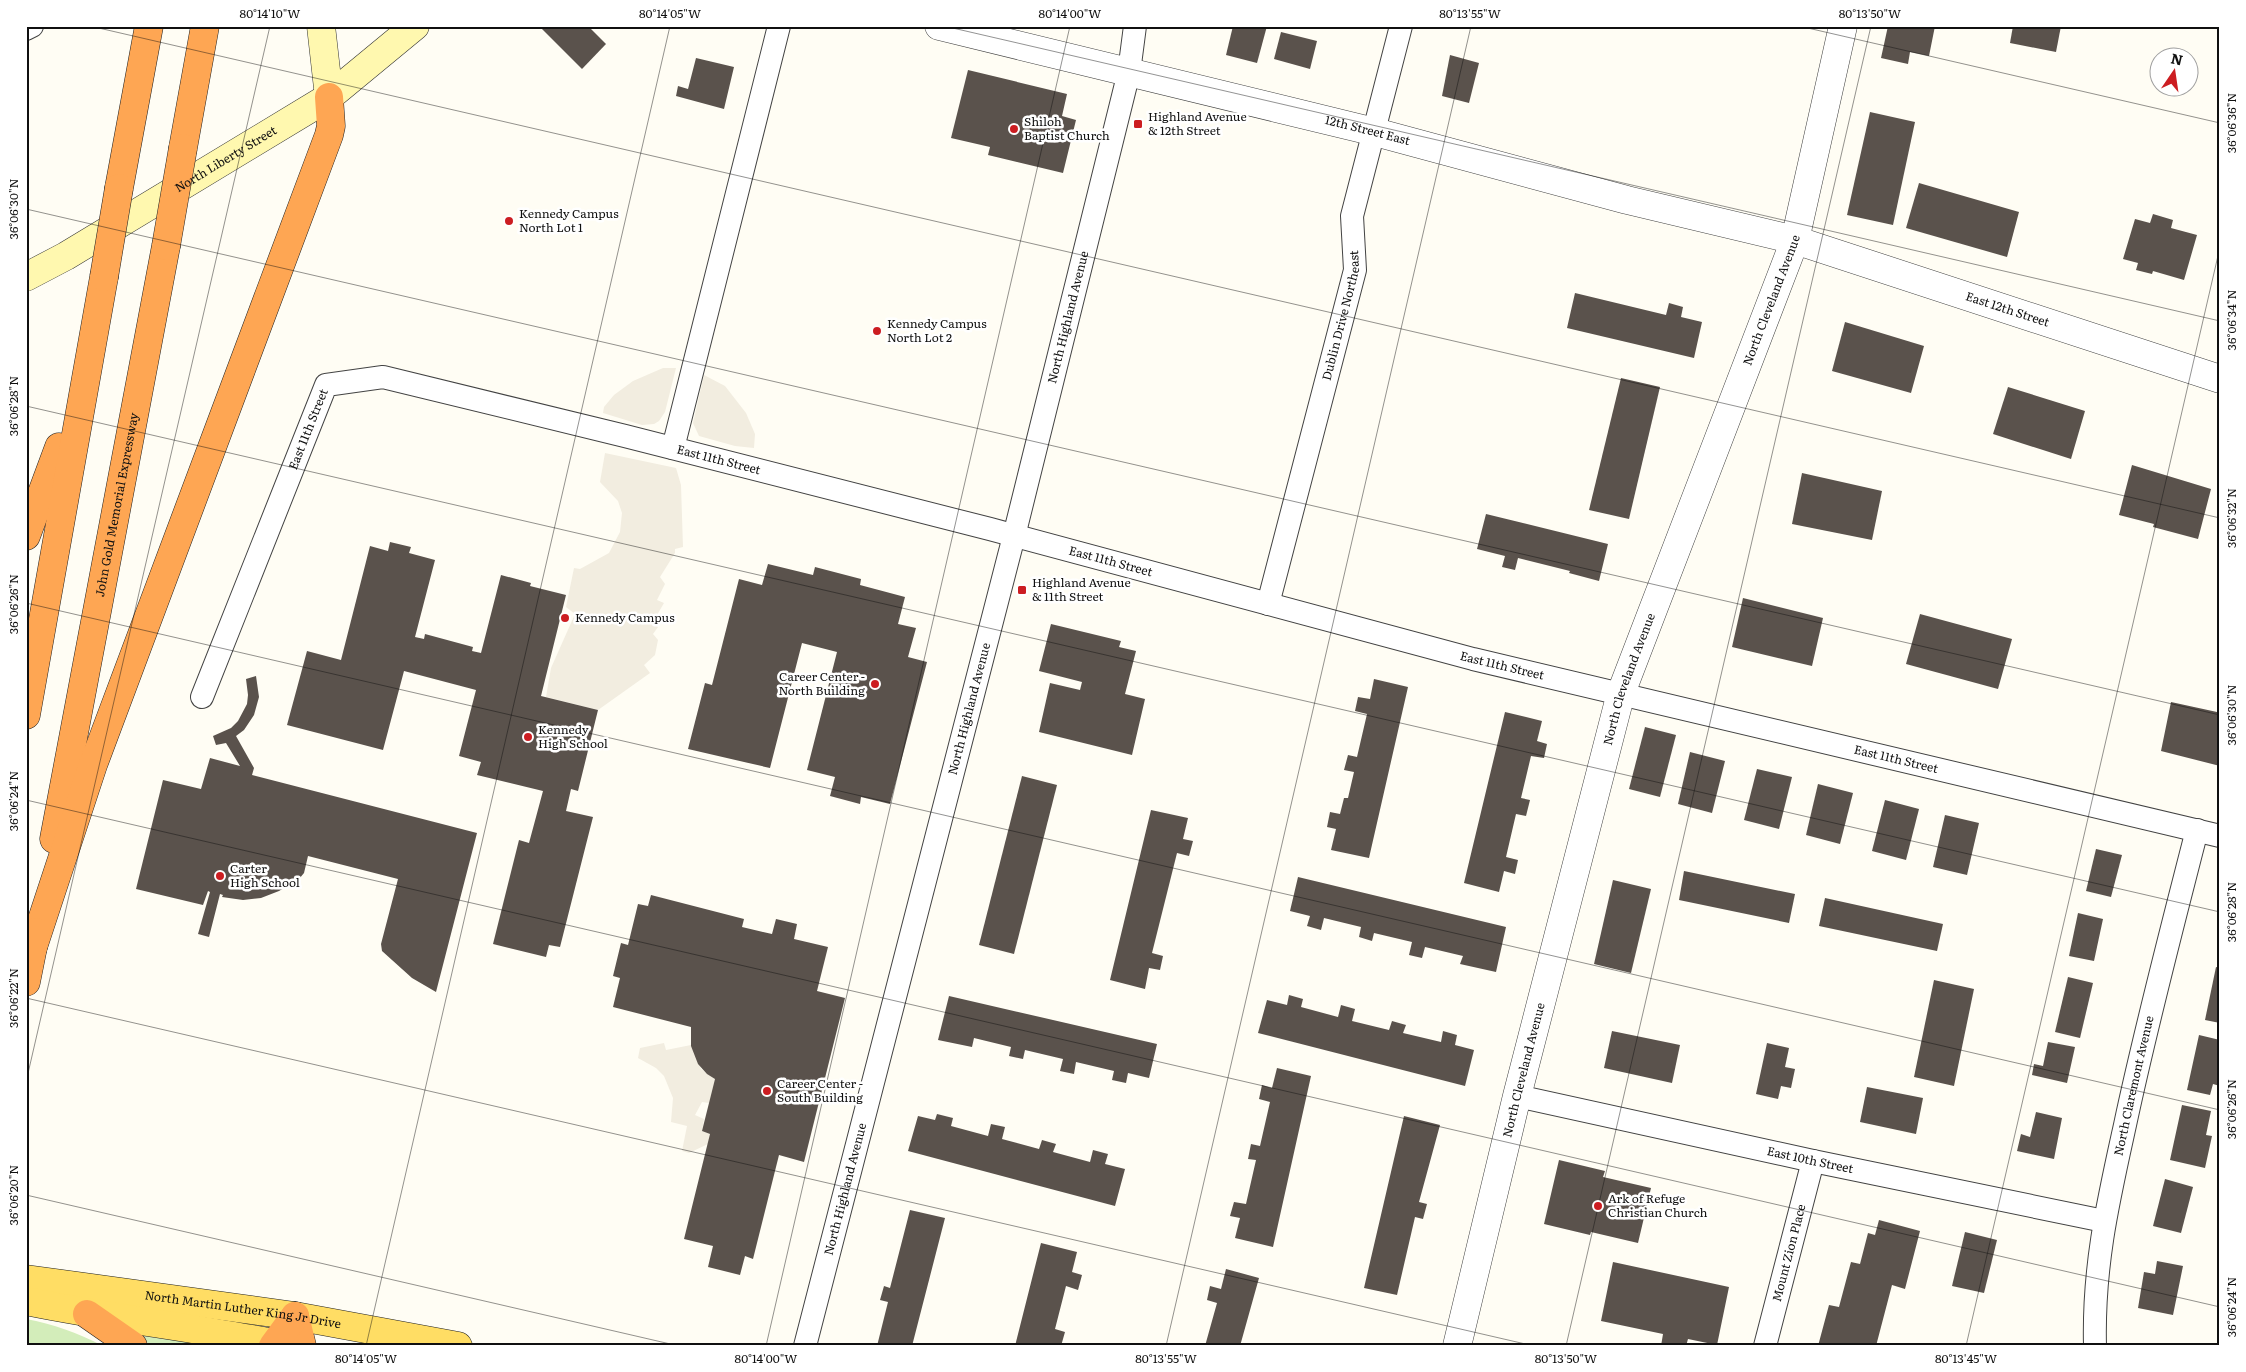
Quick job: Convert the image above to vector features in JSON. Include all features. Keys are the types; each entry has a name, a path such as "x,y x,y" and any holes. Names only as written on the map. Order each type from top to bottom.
{"highway":[{"name":"John Gold Memorial Expressway","path":"26,982 166,246 205,26"},
{"path":"26,716 148,32"},
{"path":"32,950 93,765 328,135 331,126 329,97"},
{"path":"26,536 36,515 88,363"},
{"path":"87,1314 133,1346"},
{"path":"278,1345 295,1316"},
{"path":"295,1316 302,1346"}],"main road":[{"path":"320,26 329,97"},
{"name":"North Liberty Street","path":"26,277 66,256 329,97 414,26"},
{"name":"North Martin Luther King Jr Drive","path":"26,1279 295,1316 447,1344"},
{"name":"North Martin Luther King Jr Drive","path":"26,1301 87,1314 191,1328 278,1345"}],"street":[{"path":"26,28 32,26"},
{"path":"672,448 779,26"},
{"name":"12th Street East","path":"939,26 1375,132 1635,202 1795,240"},
{"name":"North Highland Avenue","path":"805,1346 1014,536 1129,72 1135,26"},
{"name":"Dublin Drive Northeast","path":"1268,604 1355,270 1352,216 1401,26"},
{"name":"North Cleveland Avenue","path":"1457,1346 1517,1096 1621,694 1795,240 1843,26"},
{"name":"East 12th Street","path":"1795,240 2220,379"},
{"name":"East 11th Street","path":"202,698 326,385 383,378 672,448 1014,536 1473,658 2220,836"},
{"name":"North Claremont Avenue","path":"2095,1346 2096,1288 2104,1222 2136,1074 2197,830"},
{"name":"East 10th Street","path":"1517,1096 2104,1222"},
{"name":"Mount Zion Place","path":"1764,1346 1813,1161"}],"green space":[{"path":"26,1319 65,1330 103,1346 26,1346"},
{"path":"144,1336 220,1346 148,1344"}],"shaded area":[{"path":"663,368 676,368 665,412 659,421 654,424 642,425 603,413 604,407 614,395 633,381"},
{"path":"704,375 725,386 746,413 755,434 754,448 735,446 699,436 693,423"},
{"path":"605,453 676,468 681,485 683,547 675,549 675,553 660,577 665,584 657,600 664,603 653,622 658,627 653,634 658,640 655,655 644,665 650,673 598,710 546,697 551,668 575,614 566,607 574,568 580,569 609,553 620,532 622,513 618,501 600,482"},
{"path":"664,1043 666,1050 691,1045 701,1069 715,1079 709,1103 702,1102 695,1115 704,1119 702,1131 710,1134 708,1144 689,1153 682,1151 687,1126 671,1122 673,1098 664,1076 656,1068 638,1058 640,1048"}],"building":[{"path":"539,26 588,26 606,44 582,69"},
{"path":"1233,26 1267,26 1257,63 1226,55"},
{"path":"1888,26 1935,26 1929,56 1910,52 1908,64 1881,58"},
{"path":"2013,26 2061,26 2056,52 2010,43"},
{"path":"1281,32 1317,41 1310,69 1274,59"},
{"path":"1450,55 1479,63 1469,103 1442,96"},
{"path":"696,58 734,67 724,109 676,96 678,86 688,89"},
{"name":"Shiloh Baptist Church","path":"968,70 1067,94 1062,116 1076,120 1063,173 988,155 990,147 951,138"},
{"path":"1870,112 1915,122 1893,225 1847,215"},
{"path":"1919,183 2019,212 2007,257 1906,228"},
{"path":"2153,214 2173,220 2171,228 2197,235 2184,280 2153,271 2152,274 2136,270 2138,263 2123,259 2135,219 2150,223"},
{"path":"1575,293 1666,315 1669,303 1683,307 1681,317 1702,322 1694,358 1567,328"},
{"path":"1845,322 1924,346 1911,393 1832,371"},
{"path":"1621,378 1660,387 1629,519 1589,510"},
{"path":"2008,387 2085,411 2071,459 1993,434"},
{"path":"2132,465 2211,489 2198,539 2153,527 2154,524 2119,515"},
{"path":"1802,473 1882,491 1872,540 1792,524"},
{"path":"1486,514 1608,544 1599,581 1569,573 1570,571 1518,558 1515,570 1502,567 1505,556 1477,549"},
{"name":"Kennedy High School","path":"390,542 411,547 409,553 435,560 415,637 424,639 425,634 473,647 472,651 481,653 501,575 531,583 530,586 566,595 541,696 598,710 578,791 571,789 566,811 593,817 560,947 549,945 546,957 493,944 519,840 529,843 543,791 477,775 481,762 459,756 476,690 404,671 383,750 287,725 307,651 341,660 370,546 388,551"},
{"name":"Career Center - North Building","path":"768,564 813,575 815,567 861,579 860,585 905,597 898,624 916,628 908,657 927,662 890,804 861,797 860,804 830,796 835,777 807,770 837,652 802,643 770,768 688,749 705,683 712,685 739,579 762,585"},
{"path":"1743,598 1823,618 1812,666 1732,647"},
{"path":"1920,614 2012,639 1998,689 1906,664"},
{"path":"1051,624 1121,641 1119,647 1136,651 1125,694 1145,699 1132,755 1039,732 1050,683 1080,690 1082,682 1039,671"},
{"name":"Carter High School","path":"256,676 259,697 254,715 244,730 236,736 254,768 252,775 477,833 436,992 412,978 382,951 381,944 398,879 308,856 304,873 299,879 279,891 261,898 243,900 222,897 223,895 220,894 209,937 198,934 210,892 208,891 203,905 136,889 163,780 201,789 210,758 240,766 226,743 216,745 213,736 231,728 238,721 247,704 246,679"},
{"path":"1374,679 1408,687 1369,858 1331,850 1336,829 1327,827 1330,812 1340,814 1344,798 1348,798 1354,772 1344,770 1348,755 1357,757 1367,714 1355,711 1358,697 1370,699"},
{"path":"2171,702 2220,714 2220,766 2161,751"},
{"path":"1505,712 1542,721 1537,741 1547,744 1544,758 1531,756 1521,798 1530,800 1526,816 1516,814 1506,857 1518,860 1515,874 1504,871 1499,892 1464,883"},
{"path":"1645,727 1676,735 1660,797 1629,789"},
{"path":"1690,752 1725,761 1712,813 1678,804"},
{"path":"1757,769 1792,777 1779,829 1744,820"},
{"path":"1022,776 1057,785 1014,954 979,945"},
{"path":"1818,784 1853,793 1840,844 1806,835"},
{"path":"1885,800 1919,809 1906,860 1872,851"},
{"path":"1151,810 1188,818 1183,839 1193,841 1189,856 1177,853 1152,953 1163,956 1160,970 1149,968 1145,989 1110,980"},
{"path":"1945,815 1979,823 1967,875 1933,867"},
{"path":"2096,849 2122,855 2111,897 2086,891"},
{"path":"1684,871 1795,894 1789,923 1679,900"},
{"path":"1298,877 1506,927 1496,972 1460,964 1463,956 1425,947 1422,958 1409,955 1412,942 1374,933 1372,941 1359,937 1361,927 1324,918 1321,930 1307,926 1310,916 1290,911"},
{"path":"1613,880 1651,889 1631,973 1594,964"},
{"name":"Career Center - South Building","path":"651,895 744,919 742,927 772,934 776,919 797,924 794,939 828,947 817,991 845,998 804,1162 779,1155 753,1259 745,1256 740,1275 708,1267 713,1246 684,1239 710,1134 702,1131 715,1079 707,1074 698,1064 691,1046 691,1027 613,1007 620,978 613,976 621,943 628,945 638,904 648,906"},
{"path":"1825,898 1943,924 1937,951 1819,926"},
{"path":"2078,913 2103,919 2094,961 2069,956"},
{"path":"2216,967 2220,968 2220,1023 2205,1020"},
{"path":"2068,977 2093,983 2080,1038 2055,1032"},
{"path":"1934,980 1974,989 1954,1086 1914,1077"},
{"path":"1289,995 1303,999 1301,1007 1338,1017 1341,1005 1355,1009 1352,1021 1389,1030 1392,1021 1406,1025 1403,1033 1441,1042 1443,1031 1457,1035 1455,1045 1474,1050 1465,1086 1258,1033 1267,1000 1287,1005"},
{"path":"949,996 1157,1044 1149,1078 1128,1073 1126,1083 1112,1080 1114,1071 1076,1062 1074,1074 1060,1071 1063,1059 1025,1050 1023,1059 1009,1056 1011,1047 974,1038 972,1047 938,1040"},
{"path":"1612,1031 1680,1045 1672,1083 1604,1068"},
{"path":"2199,1035 2220,1040 2220,1086 2213,1084 2210,1095 2187,1090"},
{"path":"2048,1042 2075,1047 2067,1083 2032,1075 2034,1064 2043,1066"},
{"path":"1767,1043 1789,1048 1785,1067 1795,1069 1791,1088 1781,1086 1778,1099 1756,1094"},
{"path":"1277,1068 1311,1076 1273,1247 1235,1238 1240,1218 1230,1216 1234,1202 1246,1204 1256,1160 1248,1159 1251,1144 1260,1146 1270,1102 1259,1099 1262,1085 1272,1088"},
{"path":"1867,1087 1923,1098 1916,1134 1860,1122"},
{"path":"2182,1105 2211,1111 2206,1135 2212,1136 2205,1168 2170,1160"},
{"path":"2036,1112 2062,1118 2054,1159 2017,1151 2021,1134 2030,1137"},
{"path":"937,1114 953,1118 951,1126 988,1136 991,1124 1005,1127 1002,1139 1039,1149 1042,1140 1056,1144 1053,1152 1090,1162 1093,1150 1108,1154 1105,1164 1125,1169 1115,1206 908,1151 918,1116 935,1120"},
{"path":"1404,1116 1440,1125 1419,1202 1427,1204 1423,1219 1415,1217 1397,1295 1364,1288"},
{"name":"Ark of Refuge Christian Church","path":"1559,1160 1605,1171 1603,1177 1651,1188 1638,1243 1591,1232 1590,1235 1544,1224"},
{"path":"2165,1179 2193,1187 2181,1233 2153,1226"},
{"path":"910,1210 945,1218 912,1346 877,1346 888,1302 880,1300 884,1286 890,1288"},
{"path":"1879,1220 1920,1231 1905,1289 1892,1285 1876,1346 1818,1346 1829,1305 1839,1307 1851,1262 1860,1264 1868,1233 1875,1235"},
{"path":"1965,1232 1997,1240 1984,1293 1952,1286"},
{"path":"1041,1243 1077,1252 1072,1272 1082,1275 1078,1290 1066,1286 1055,1329 1065,1332 1061,1346 1050,1343 1050,1346 1015,1346"},
{"path":"2157,1261 2183,1266 2173,1315 2138,1308 2144,1272 2155,1274"},
{"path":"1613,1262 1729,1287 1717,1345 1688,1339 1686,1346 1661,1346 1663,1334 1601,1321"},
{"path":"1226,1269 1259,1278 1240,1346 1205,1346 1217,1303 1207,1300 1210,1286 1221,1289"}],"place":[{"name":"Highland Avenue & 12th Street","path":"1138,124"},
{"name":"Shiloh Baptist Church","path":"1014,129"},
{"name":"Kennedy Campus North Lot 1","path":"509,221"},
{"name":"Kennedy Campus North Lot 2","path":"877,331"},
{"name":"Highland Avenue & 11th Street","path":"1022,590"},
{"name":"Kennedy Campus","path":"565,618"},
{"name":"Career Center - North Building","path":"875,684"},
{"name":"Kennedy High School","path":"528,737"},
{"name":"Carter High School","path":"220,876"},
{"name":"Career Center - South Building","path":"767,1091"},
{"name":"Ark of Refuge Christian Church","path":"1598,1206"}]}
